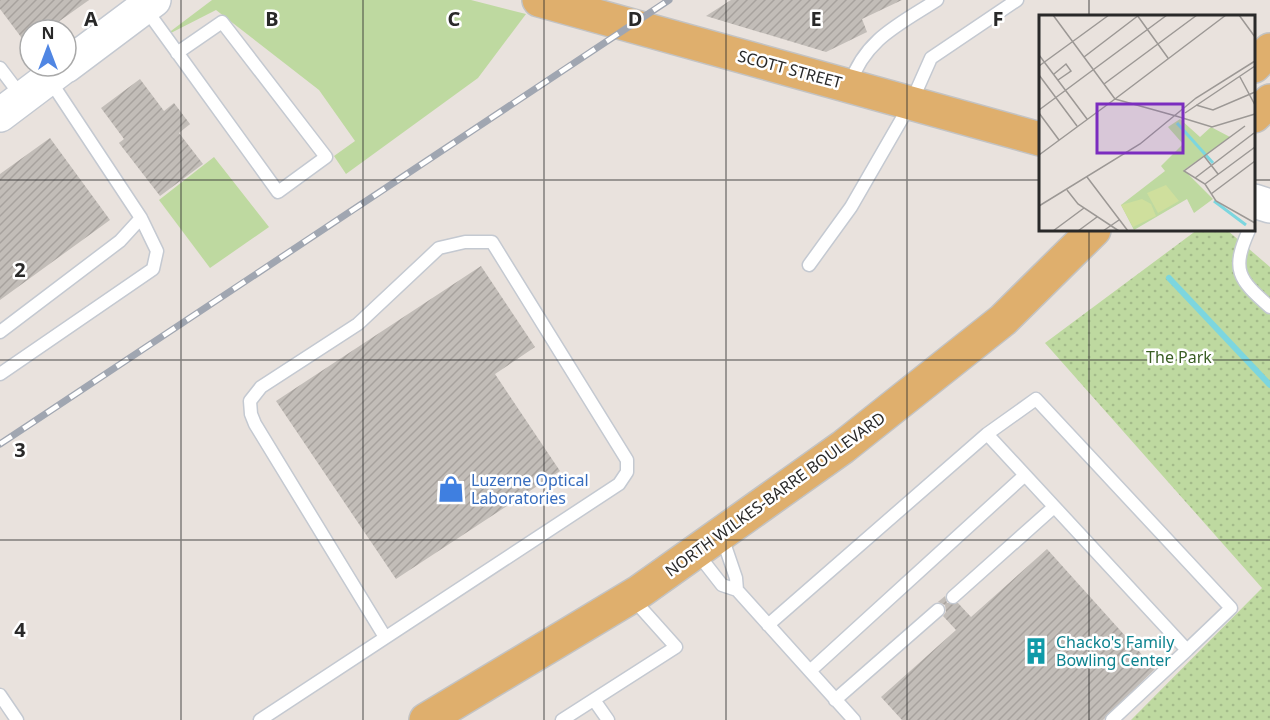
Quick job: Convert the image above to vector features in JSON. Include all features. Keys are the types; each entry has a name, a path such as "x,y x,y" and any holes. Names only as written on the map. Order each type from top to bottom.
{"main road":[{"name":"SCOTT STREET","path":"539,0 1039,138"},
{"path":"78,57 149,4"},
{"path":"1255,65 1270,50"},
{"path":"11,106 49,78"},
{"path":"1255,115 1270,101"},
{"name":"NORTH WILKES-BARRE BOULEVARD","path":"426,720 632,597 843,447 1003,320 1093,231"}],"lane":[{"path":"850,86 856,65 875,40 937,0"},
{"path":"809,265 851,207 911,103 931,58 1017,0"},
{"path":"149,4 177,53 278,192 326,157 222,22 177,53"},
{"path":"0,68 11,106"},
{"path":"0,374 153,269 157,251 64,78"},
{"path":"0,332 61,289 120,241 141,218"},
{"path":"1249,231 1238,255 1240,272 1248,289 1270,308"},
{"path":"260,720 385,638 619,484 627,472 627,460 492,242 465,242 439,248 358,324 261,387 250,401 255,424 385,638"},
{"path":"768,625 987,434 1036,399 1231,608 1112,720"},
{"path":"987,434 1187,650"},
{"path":"810,671 1025,475"},
{"path":"952,597 1054,507"},
{"path":"708,543 722,585 737,590 854,720"},
{"path":"708,543 736,578 737,590"},
{"path":"562,720 676,647 632,597"},
{"path":"836,700 938,610"},
{"path":"0,695 17,720"},
{"path":"594,700 608,720"}],"green space":[{"path":"212,0 471,0 526,14 478,78 346,174 334,156 355,141 319,90 216,10 163,37"},
{"path":"214,157 269,227 210,268 159,200"},
{"name":"The Park","path":"1196,231 1228,231 1270,267 1270,720 1131,720 1262,588 1045,343"}],"building":[{"path":"0,0 89,0 64,18 18,18 18,33 0,9"},
{"path":"731,0 902,0 862,19 867,32 826,52 706,16"},
{"path":"140,79 164,111 174,103 190,124 179,133 203,164 160,196 119,143 124,139 101,108"},
{"path":"50,138 110,220 0,300 0,174"},
{"path":"481,266 535,347 495,374 560,471 396,579 276,401"},
{"name":"Chacko's Family Bowling Center","path":"1047,549 1155,669 1103,720 902,720 881,697 956,630 943,616 946,612 945,605 938,602 945,596 947,603 958,603 971,617"}],"waterway":[{"path":"1169,278 1270,385"}],"railway":[{"path":"0,444 669,0"}],"place":[{"name":"Luzerne Optical Laboratories","path":"451,489"},
{"name":"Chacko's Family Bowling Center","path":"1036,651"}]}
